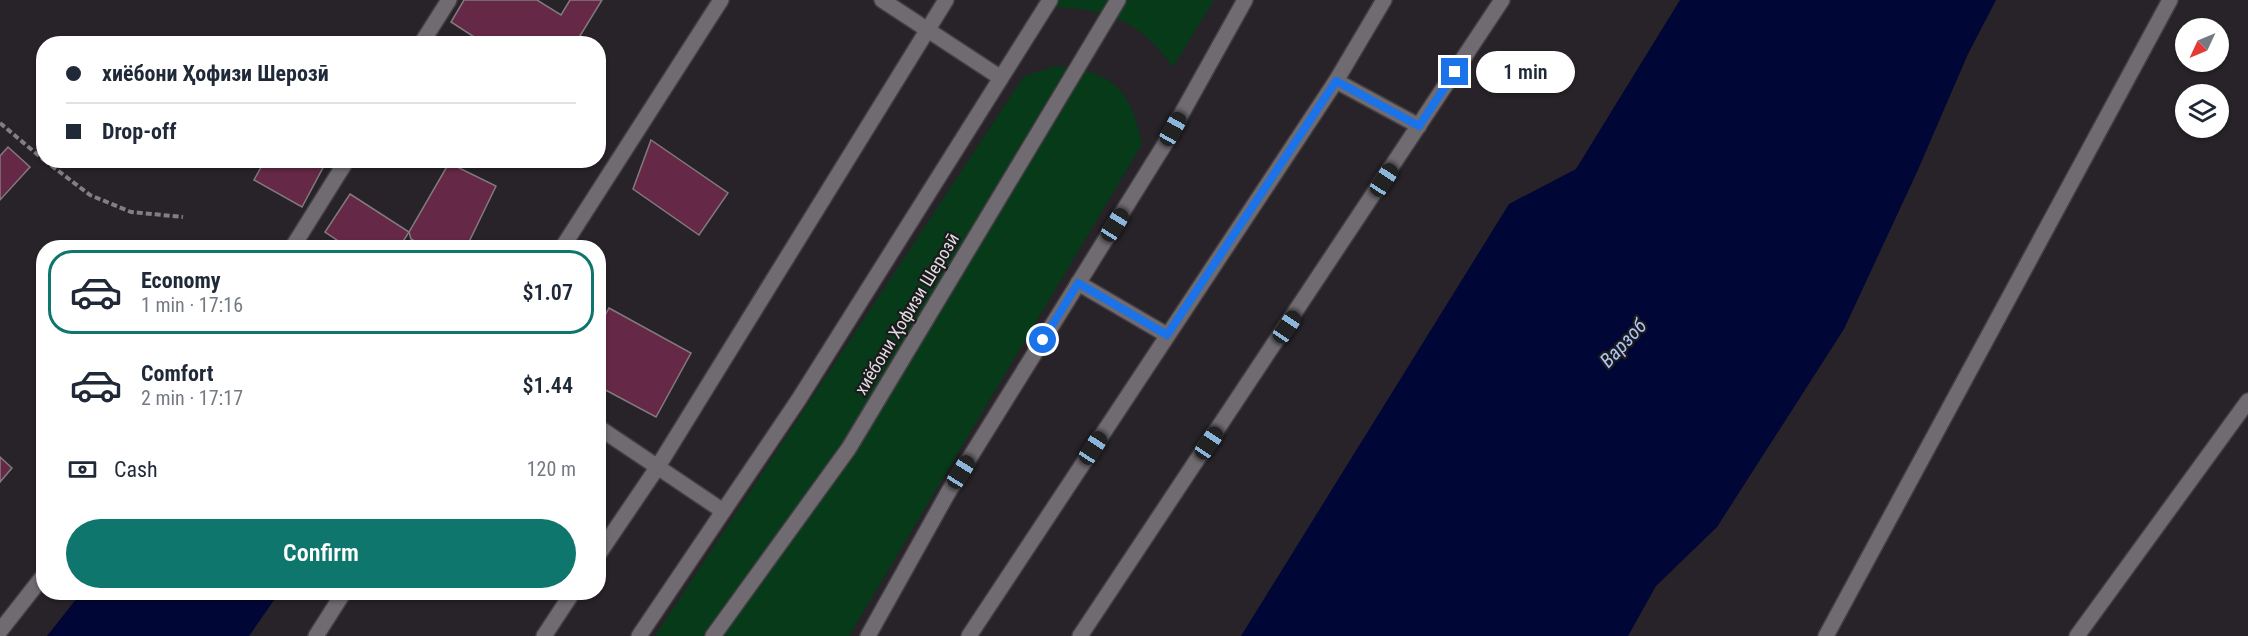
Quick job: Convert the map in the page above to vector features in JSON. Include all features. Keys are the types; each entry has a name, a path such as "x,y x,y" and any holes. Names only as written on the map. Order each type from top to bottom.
{"main road":[{"path":"426,36 449,0"},
{"path":"567,240 721,0"},
{"path":"882,0 1001,78"},
{"path":"606,543 657,468 925,30 946,0"},
{"path":"639,636 799,399 1050,0"},
{"name":"хиёбони Ҳофизи Шерозӣ","path":"713,636 849,448 1118,0"},
{"path":"868,636 949,491 1163,147 1245,0"},
{"path":"969,636 1336,81 1384,0"},
{"path":"1080,636 1502,0"},
{"path":"1826,636 2170,0"},
{"path":"1336,81 1419,126"},
{"path":"297,240 342,168"},
{"path":"1078,283 1167,335"},
{"path":"2077,636 2248,401"},
{"path":"606,433 723,511"},
{"path":"0,631 36,585"},
{"path":"316,636 339,600"},
{"path":"544,636 568,600"}],"path":[{"path":"0,123 36,153"},
{"path":"55,168 90,195 131,212 183,217"}],"green space":[{"path":"1058,0 1214,0 1173,67 1148,38 1135,28 1107,15 1053,7"},
{"path":"1056,66 1092,73 1116,86 1132,109 1142,144 849,636 655,636 1024,76"}],"water":[{"name":"Варзоб","path":"1680,0 1996,0 1968,54 1917,172 1844,329 1717,527 1656,586 1628,636 1241,636 1509,204 1576,169"},
{"path":"75,600 274,600 249,636 47,636"}],"building":[{"path":"464,0 537,0 561,15 570,0 602,0 580,36 473,36 451,22"},
{"path":"651,140 728,193 699,235 633,189"},
{"path":"8,147 30,167 0,200 0,156"},
{"path":"261,168 323,168 302,207 254,180"},
{"path":"446,168 459,168 496,186 470,240 413,240 409,232"},
{"path":"350,194 409,232 404,240 337,240 325,232"},
{"path":"609,308 691,353 656,417 606,390 606,313"},
{"path":"0,457 12,468 0,482"}],"route":[{"path":"1043,340 1078,283 1167,335 1336,81 1419,126 1455,72"}]}
